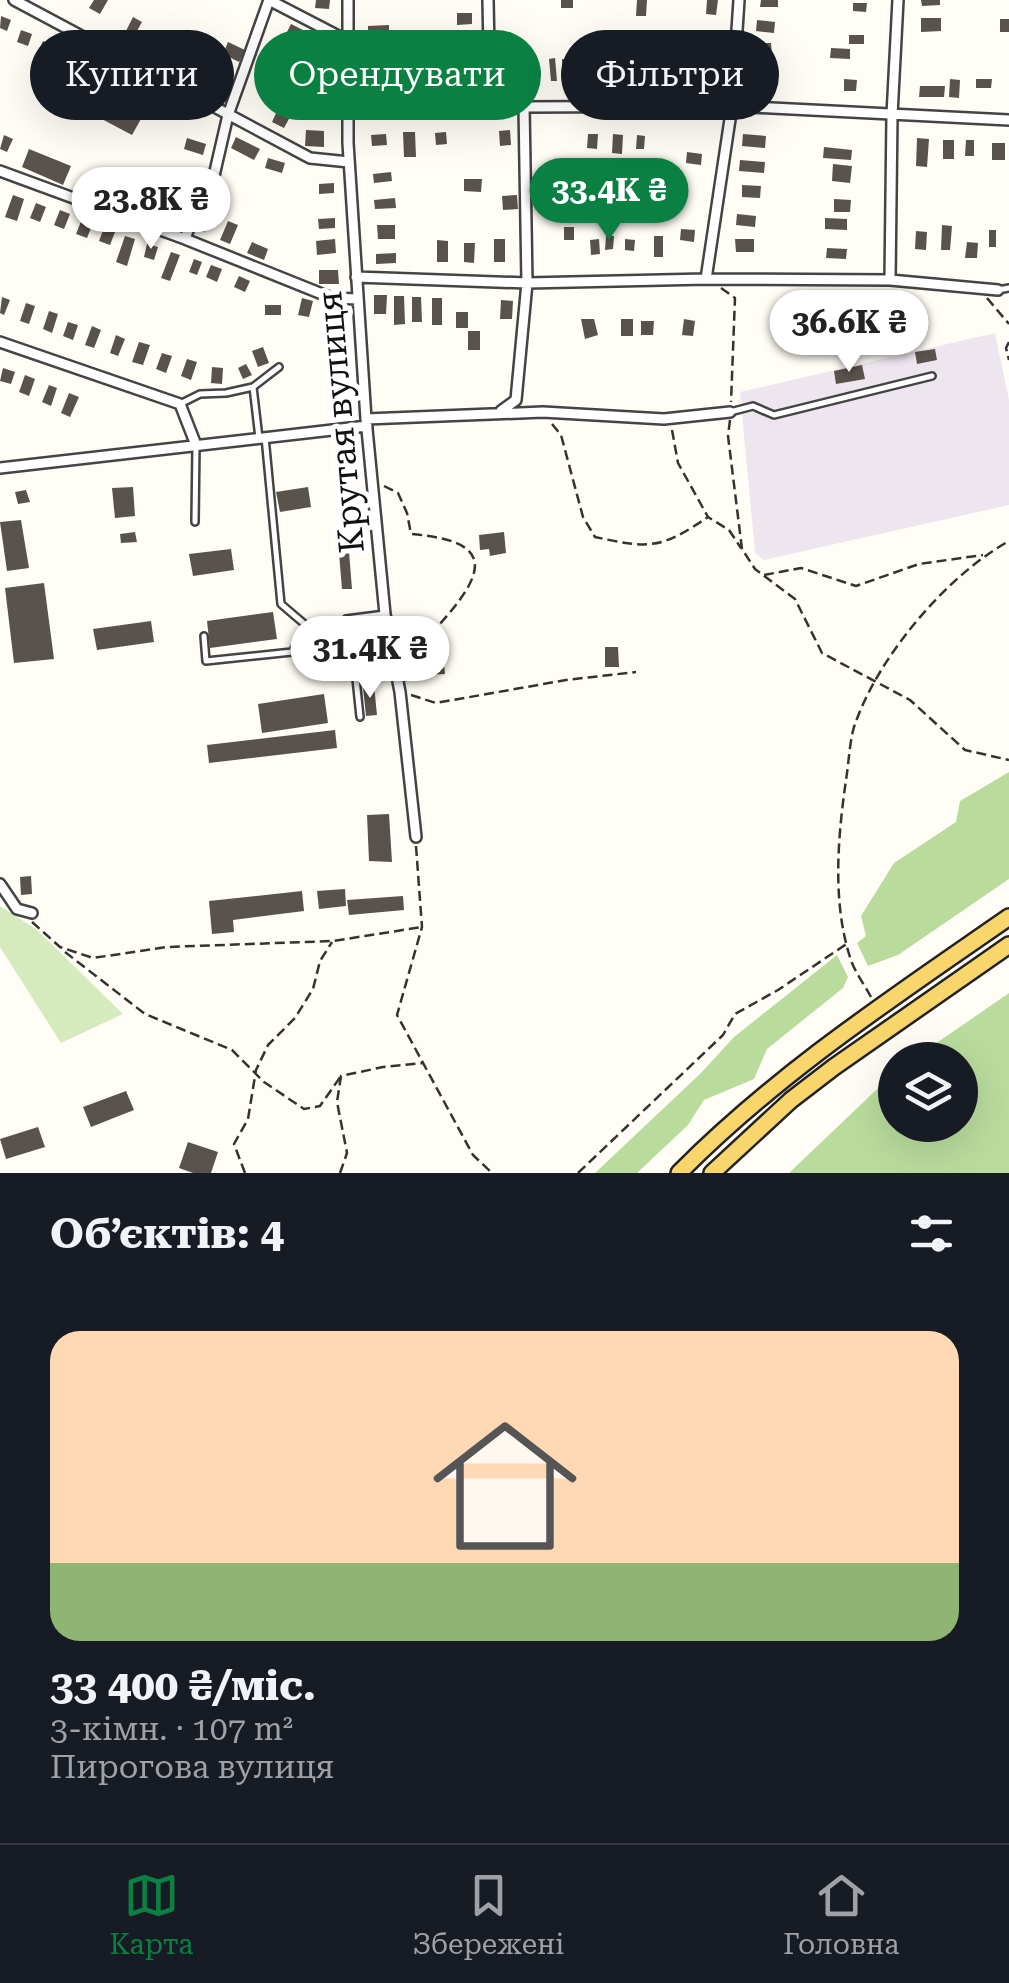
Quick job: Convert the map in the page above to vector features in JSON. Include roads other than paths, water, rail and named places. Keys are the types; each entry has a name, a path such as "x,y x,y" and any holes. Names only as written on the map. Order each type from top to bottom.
{"main road":[{"path":"679,1173 776,1084 1009,916"},
{"path":"712,1173 791,1100 1009,945"}],"street":[{"path":"14,0 70,30"},
{"path":"234,98 269,0 328,30"},
{"name":"Крутая вулиця","path":"348,0 348,30"},
{"path":"488,0 489,30"},
{"path":"737,30 739,0"},
{"path":"890,280 898,0"},
{"path":"779,109 1009,120"},
{"path":"234,118 310,158 349,162"},
{"path":"184,238 204,186 213,180 228,120"},
{"name":"Крутая вулиця","path":"348,120 366,422 385,614 400,692 416,837"},
{"path":"498,413 516,400 527,283 524,120"},
{"path":"706,279 730,120"},
{"path":"0,171 184,238 332,298 358,299"},
{"path":"356,278 527,283 890,280 1004,289"},
{"path":"0,342 180,404 196,445"},
{"path":"0,468 366,422 498,413 664,419 730,412"},
{"path":"0,884 18,909 32,913"}],"lane":[{"path":"180,404 200,394 253,386 279,366"},
{"path":"730,412 753,406 774,415 932,376"},
{"path":"253,386 280,604 308,627 385,614"},
{"path":"195,522 196,445"},
{"path":"343,624 354,650 360,717"},
{"path":"204,636 206,661 292,652 308,627"}]}
